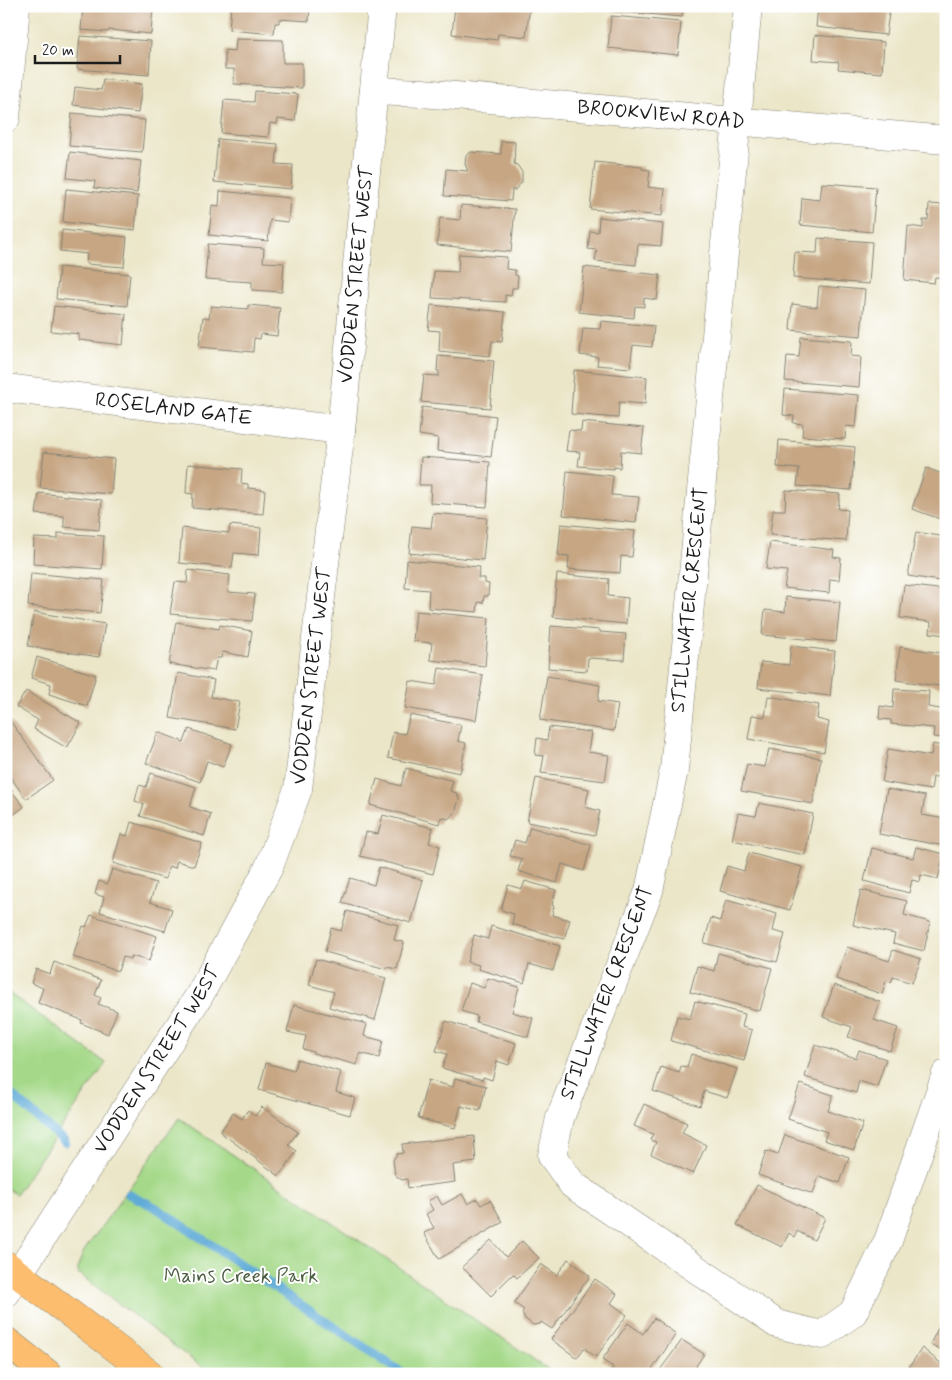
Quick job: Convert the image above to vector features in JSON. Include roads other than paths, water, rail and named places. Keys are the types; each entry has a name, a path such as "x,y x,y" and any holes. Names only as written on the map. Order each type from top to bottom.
{"main road":[{"path":"11,1278 150,1374"},
{"path":"6,1341 48,1374"}],"street":[{"path":"6,118 16,6"},
{"name":"VODDEN STREET WEST","path":"11,1278 199,996 269,867 298,789 341,430 382,6"},
{"name":"STILLWATER CRESCENT","path":"748,6 674,770 649,891 560,1118 552,1156 573,1184 777,1324 822,1335 853,1313 888,1241 946,1074"},
{"name":"BROOKVIEW ROAD","path":"374,91 422,93 946,140"},
{"name":"ROSELAND GATE","path":"6,388 341,430"}],"waterway":[{"path":"6,1090 65,1142"},
{"path":"129,1194 155,1207 404,1374"}],"park label":[{"name":"Mains Creek Park","path":"241,1276"}]}
